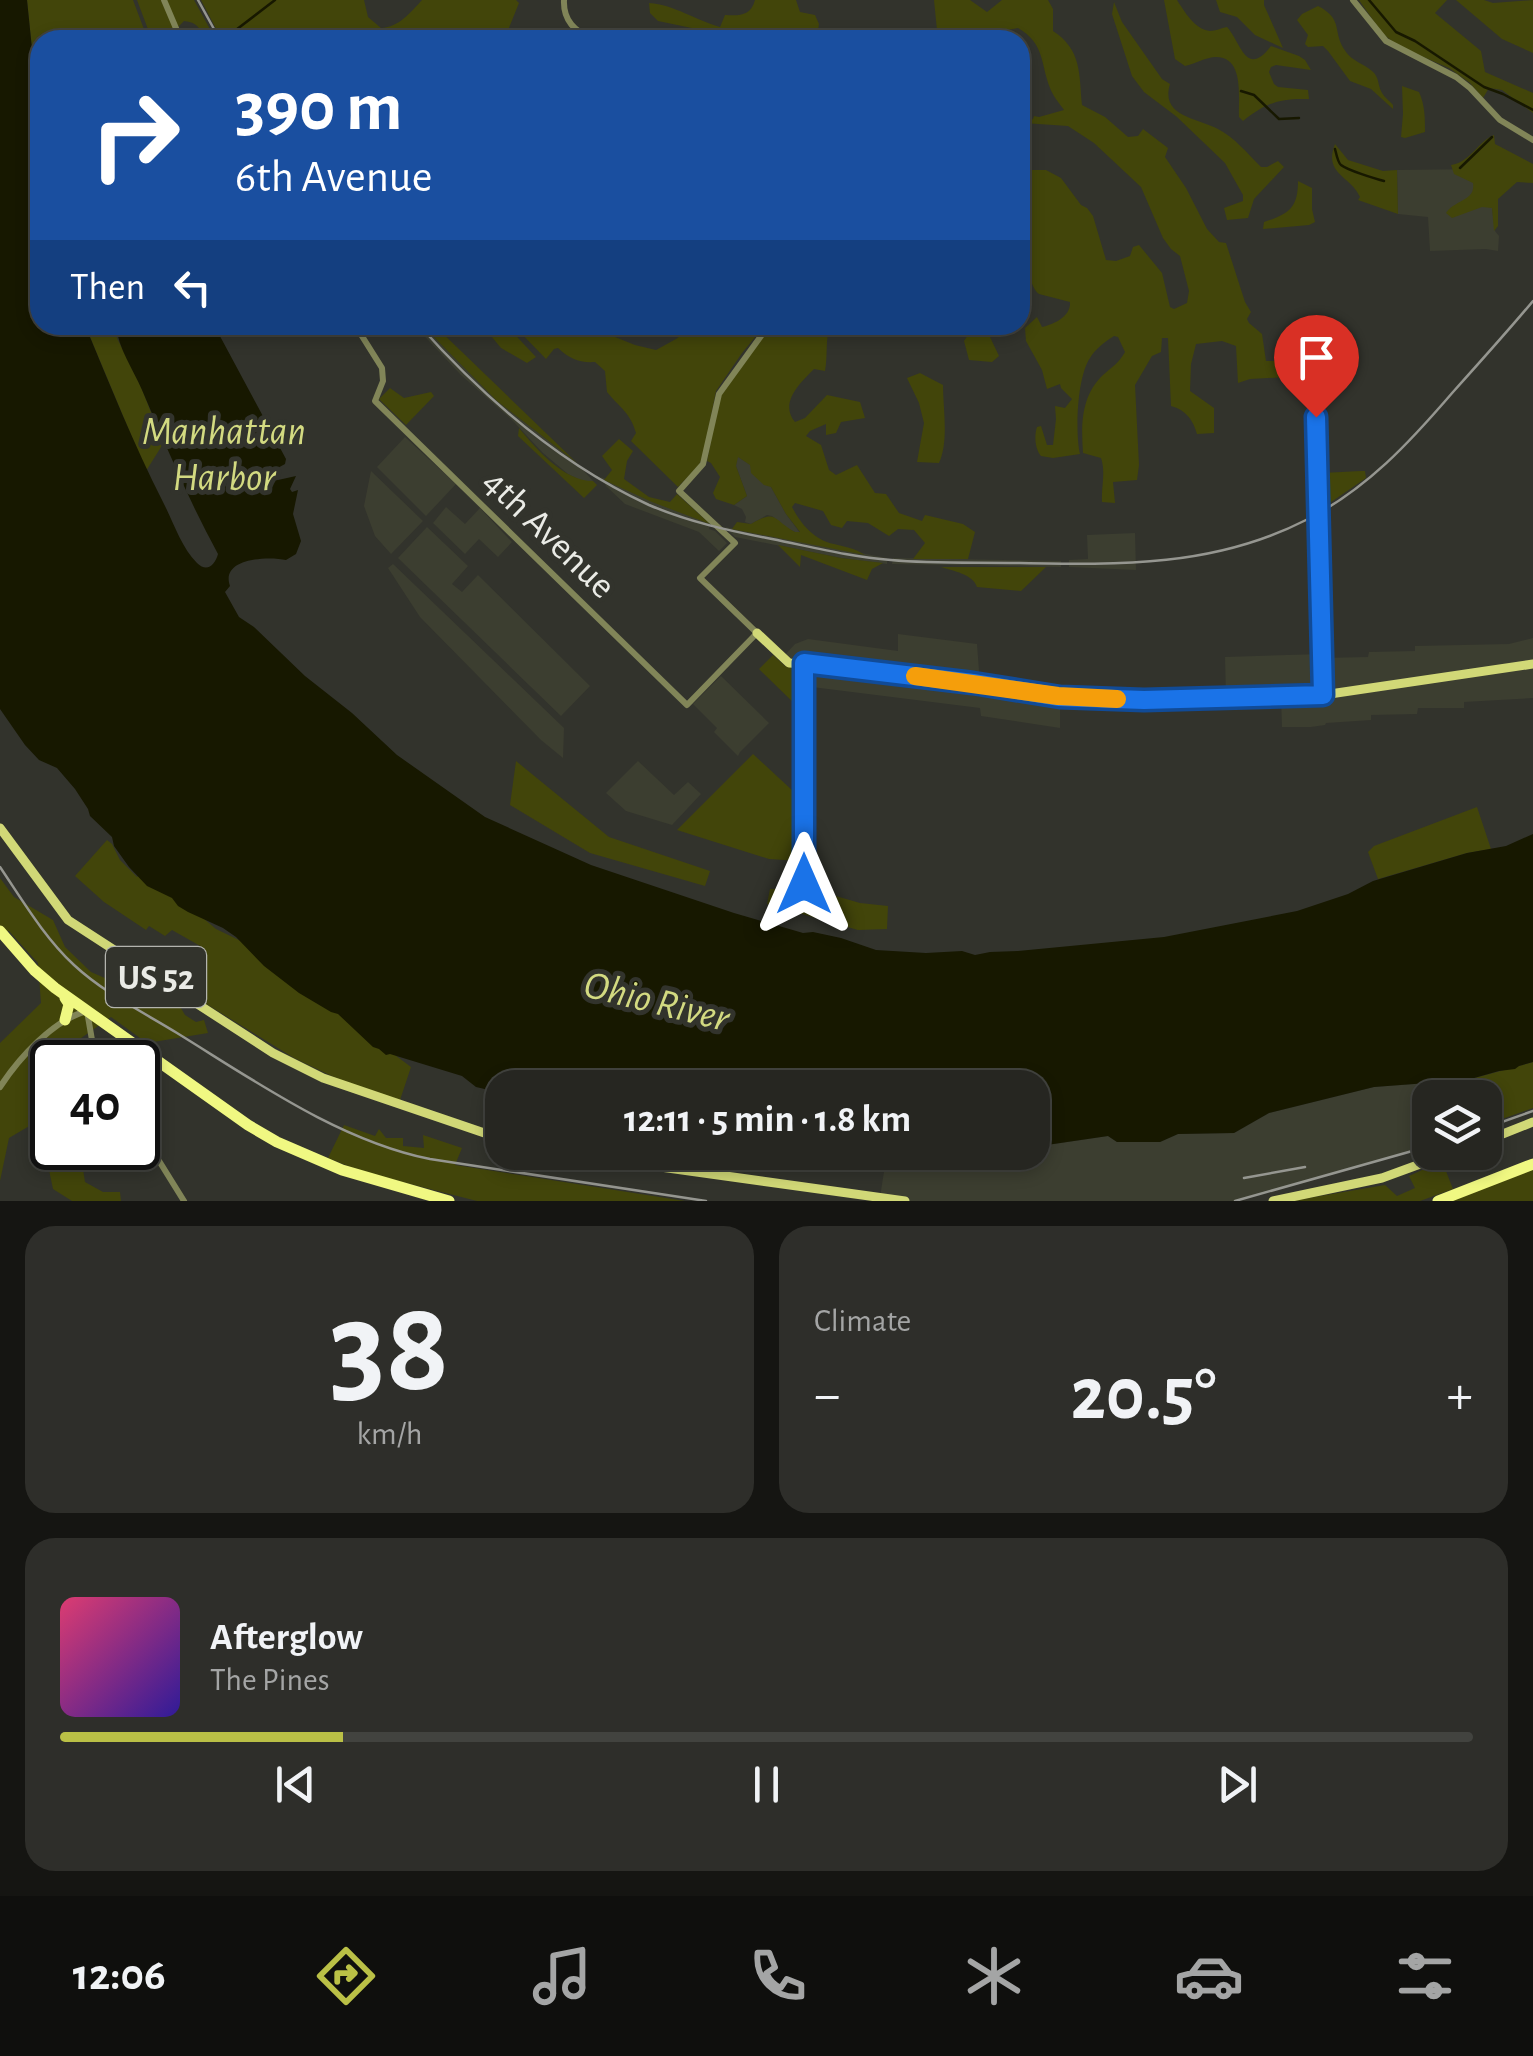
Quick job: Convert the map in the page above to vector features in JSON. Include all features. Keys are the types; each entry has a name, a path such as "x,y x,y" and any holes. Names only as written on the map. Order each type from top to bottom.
{"highway":[{"path":"0,931 70,1004 65,1020"},
{"path":"58,991 248,1125 297,1151 354,1174 449,1201"},
{"path":"1438,1201 1533,1164"}],"main road":[{"path":"756,633 788,662 1060,697 1144,700 1323,695 1533,664"},
{"name":"US 52","path":"0,828 68,920 273,1053 337,1083 485,1134"},
{"path":"1502,1134 1533,1122"},
{"path":"1273,1201 1382,1178 1412,1167"},
{"path":"683,1170 905,1201"}],"street":[{"path":"164,0 177,30"},
{"path":"564,0 564,12 570,25 578,30"},
{"path":"1353,0 1386,41 1456,77 1500,120 1533,140"},
{"name":"4th Avenue","path":"361,335 382,368 383,381 375,401 686,704 756,633"},
{"path":"756,633 700,578 735,543 680,491 702,464 719,394 762,335"},
{"path":"1316,417 1323,695"},
{"path":"804,663 804,884"},
{"path":"0,1087 22,1058 65,1020 87,1011 92,1040"},
{"path":"160,1162 184,1201"}],"shaded area":[{"path":"27,0 133,0 144,30 30,30"},
{"path":"137,0 161,0 174,30 148,30"},
{"path":"166,0 194,0 210,30 200,30 184,21 177,28"},
{"path":"201,0 364,0 368,17 381,28 399,22 422,0 519,3 508,30 217,30"},
{"path":"755,0 796,0 800,12 815,15 818,30 701,30 658,21 650,13 649,3 720,27 725,15 740,15"},
{"path":"934,0 970,0 987,12 1002,0 1048,0 1053,9 1053,31 1069,46 1077,64 1082,105 1105,117 1128,137 1138,136 1143,129 1168,148 1165,157 1207,229 1219,242 1226,243 1251,312 1247,319 1262,334 1266,361 1292,352 1290,335 1295,329 1312,326 1312,355 1288,360 1288,377 1238,383 1236,346 1222,341 1196,344 1190,391 1214,408 1214,433 1197,434 1188,416 1171,406 1168,338 1162,338 1161,352 1152,356 1135,385 1137,480 1113,482 1115,503 1102,502 1101,458 1083,453 1082,432 1090,392 1125,352 1118,337 1098,348 1082,378 1078,405 1080,454 1041,456 1036,446 1037,427 1041,426 1047,445 1053,445 1055,406 1065,408 1072,399 1060,384 1047,389 1026,335 1030,335 1030,323 1037,317 1042,327 1057,321 1068,311 1070,302 1039,294 1030,278 1030,170 1046,170 1061,178 1087,208 1106,260 1130,256 1133,247 1139,245 1162,273 1170,307 1174,309 1187,303 1189,291 1180,256 1163,238 1141,187 1094,143 1068,126 1030,123 1034,116 1064,110 1051,91 1030,30 937,30"},
{"path":"1164,0 1177,0 1190,19 1205,30 1227,27 1250,58 1263,55 1271,46 1305,60 1311,70 1276,65 1269,72 1278,87 1308,90 1309,99 1273,103 1243,121 1239,117 1238,80 1232,64 1216,57 1185,66 1175,59"},
{"path":"1216,0 1264,0 1283,48 1255,35 1237,17 1220,12"},
{"path":"1359,0 1447,0 1435,13 1481,51 1485,72 1533,93 1533,113 1502,90 1489,88 1483,98 1449,68 1398,46 1382,33"},
{"path":"1456,0 1533,0 1533,53 1502,39"},
{"path":"1114,2 1122,22 1162,79 1170,84 1168,95 1176,110 1224,132 1261,167 1278,161 1284,167 1254,199 1248,218 1227,220 1224,208 1243,201 1243,195 1225,163 1144,92 1132,76 1112,14"},
{"path":"1318,6 1332,16 1349,55 1375,74 1393,109 1371,89 1350,81 1323,46 1305,44 1308,35 1297,20"},
{"path":"1402,86 1419,92 1425,117 1425,132 1405,138 1401,137"},
{"path":"1494,135 1495,144 1533,164 1533,183 1517,182 1498,199 1498,226 1494,231 1492,208 1482,207 1452,218 1446,213 1473,189 1473,183 1454,174 1451,165 1464,160"},
{"path":"1335,144 1348,160 1383,171 1397,170 1398,214 1358,200 1356,190 1335,168"},
{"path":"1484,169 1485,206 1492,208 1499,236 1498,251 1430,251 1428,217 1398,214 1397,170"},
{"path":"1298,181 1312,188 1315,222 1263,229 1264,222 1280,216 1294,204"},
{"path":"89,335 117,335 142,389 163,444 146,471"},
{"path":"423,335 432,335 497,401 577,463 593,481 568,474"},
{"path":"432,335 444,335 577,463 497,401"},
{"path":"490,335 515,335 536,357 527,363 501,348"},
{"path":"523,335 610,335 656,350 682,335 757,335 716,391 703,456 678,487 631,441 636,433 634,426 607,392 605,371 595,362 575,359 558,348 546,359"},
{"path":"765,335 828,335 825,371 814,369 790,401 795,422 805,418 827,395 860,402 865,418 841,422 836,433 826,435 826,424 806,436 821,445 829,470 836,475 857,465 875,493 886,494 899,513 922,521 925,515 963,524 975,532 968,559 913,559 925,543 914,530 898,529 889,536 868,523 847,521 842,528 831,525 823,511 795,503 792,507 814,535 865,555 732,529 737,522 751,524 770,517 800,532 771,487 764,485 751,473 750,465 738,457 736,466 747,496 734,505 716,499 713,493 720,477 707,461 720,397"},
{"path":"968,335 990,337 999,356 992,362 969,360 964,341"},
{"path":"920,373 943,385 945,435 939,463 917,462 924,423 907,378"},
{"path":"390,388 404,398 431,392 434,396 406,425 379,399"},
{"path":"519,428 562,470 597,485 584,498 518,436"},
{"path":"405,437 456,484 426,516 377,467"},
{"path":"619,439 633,451 624,479 649,497 670,502 677,494 710,524 604,480 612,470 602,456"},
{"path":"737,456 771,487 800,533 767,515 751,524 745,522 742,509 734,505 747,496 736,466"},
{"path":"371,471 423,521 391,554 375,536 364,506"},
{"path":"1365,471 1366,478 1321,509 1322,473"},
{"path":"601,477 710,524 709,529 727,543 719,551 699,532 625,504"},
{"path":"446,507 465,524 480,508 512,542 498,557 479,539 465,554 433,523"},
{"path":"427,527 468,566 452,584 462,592 478,575 590,686 561,716 398,558"},
{"path":"725,527 887,558 887,564 735,537"},
{"path":"1135,533 1136,570 1069,567 1069,560 1088,559 1087,535"},
{"path":"778,545 883,563 872,569 867,580 801,555 800,567"},
{"path":"893,558 1061,561 1061,567 892,564"},
{"path":"393,564 564,728 563,758 420,617 388,568"},
{"path":"941,567 1046,567 1021,591 977,587 967,576"},
{"path":"898,634 977,644 980,684 1060,697 1060,728 981,716 980,708 804,686 804,663 782,658 795,644 808,639 898,651"},
{"path":"1533,638 1533,698 1464,702 1464,708 1418,708 1417,714 1371,715 1371,720 1282,727 1281,696 1226,697 1225,657 1368,657 1369,652 1415,651 1415,646 1509,644"},
{"path":"773,655 785,666 799,669 799,708 759,669"},
{"path":"721,676 769,723 738,756 693,704"},
{"path":"753,754 799,793 799,861 769,859 677,830"},
{"path":"516,761 609,837 710,871 705,886 590,853 510,805"},
{"path":"638,761 674,795 688,782 701,794 672,825 626,811 606,793"},
{"path":"1477,807 1491,849 1378,879 1368,852 1374,846"},
{"path":"107,840 137,877 145,869 216,929 245,943 411,1067 400,1100 342,1081 294,1058 182,989 199,962 195,959 202,947 172,930 165,936 149,926 146,930 104,902 75,876"},
{"path":"0,878 14,897 53,920 65,947 91,972 164,1004 178,1003 185,1015 196,1022 204,1020 208,1033 143,1040 111,1017 78,1040 30,1040 30,1126 9,1138 0,1181 0,1043 41,1003 38,963 9,931 0,931"},
{"path":"808,888 860,903 888,906 887,929 858,930 767,904 770,889"},
{"path":"1533,1062 1533,1108 1502,1119 1502,1080 1467,1080"},
{"path":"1412,1084 1412,1150 1235,1201 905,1201 880,1197 884,1170 1050,1170 1050,1145 1108,1136 1117,1142 1160,1142 1178,1134 1234,1133 1269,1113 1374,1087"},
{"path":"344,1125 375,1136 379,1129 386,1138 403,1138 403,1146 424,1148 423,1135 462,1148 455,1165 685,1201 477,1201 363,1172 328,1158"},
{"path":"1533,1164 1533,1201 1438,1201"},
{"path":"49,1170 83,1170 85,1182 103,1192 120,1192 121,1201 72,1201 53,1189"},
{"path":"1422,1170 1446,1170 1453,1189 1420,1201 1291,1201 1385,1185 1397,1196 1415,1188 1409,1176"}],"water":[{"path":"0,0 27,0 30,30 30,335 89,335 178,534 191,557 207,567 218,554 117,335 219,335 286,459 285,464 274,470 278,480 296,476 290,489 298,490 293,514 301,541 296,554 286,560 268,558 239,564 232,570 225,592 239,617 305,676 397,755 485,817 591,865 803,933 841,938 876,950 962,951 975,955 1164,937 1297,911 1373,881 1467,853 1506,846 1533,834 1533,1062 1467,1080 1412,1080 1412,1084 1374,1087 1269,1113 1234,1133 1178,1134 1160,1142 1117,1142 1108,1136 1050,1145 1050,1070 485,1070 485,1089 462,1076 386,1055 338,1014 299,993 264,966 236,937 147,886 57,768 39,760 0,709"}],"waterway":[{"path":"236,30 275,0"},
{"path":"1369,0 1396,32 1484,87 1533,110"},
{"path":"1241,91 1254,95 1279,119 1299,118"},
{"path":"1460,168 1492,137"},
{"path":"1335,149 1341,165 1384,181"}],"railway":[{"path":"198,0 214,30"},
{"path":"428,335 496,403 554,449 649,505 694,521 876,559 1130,563 1237,547 1328,508 1404,446 1533,301"},
{"path":"0,867 43,931 86,975 124,1002 331,1124 430,1159 706,1201"},
{"path":"1502,1122 1533,1111"},
{"path":"1235,1201 1412,1151"},
{"path":"1244,1178 1305,1167"}],"slow traffic":[{"path":"915,676 1058,696 1117,699"}],"route":[{"path":"804,884 804,663 1060,697 1144,700 1323,695 1316,417"}],"water label":[{"name":"Manhattan Harbor","path":"224,453"},
{"name":"Ohio River","path":"657,1000"}]}
